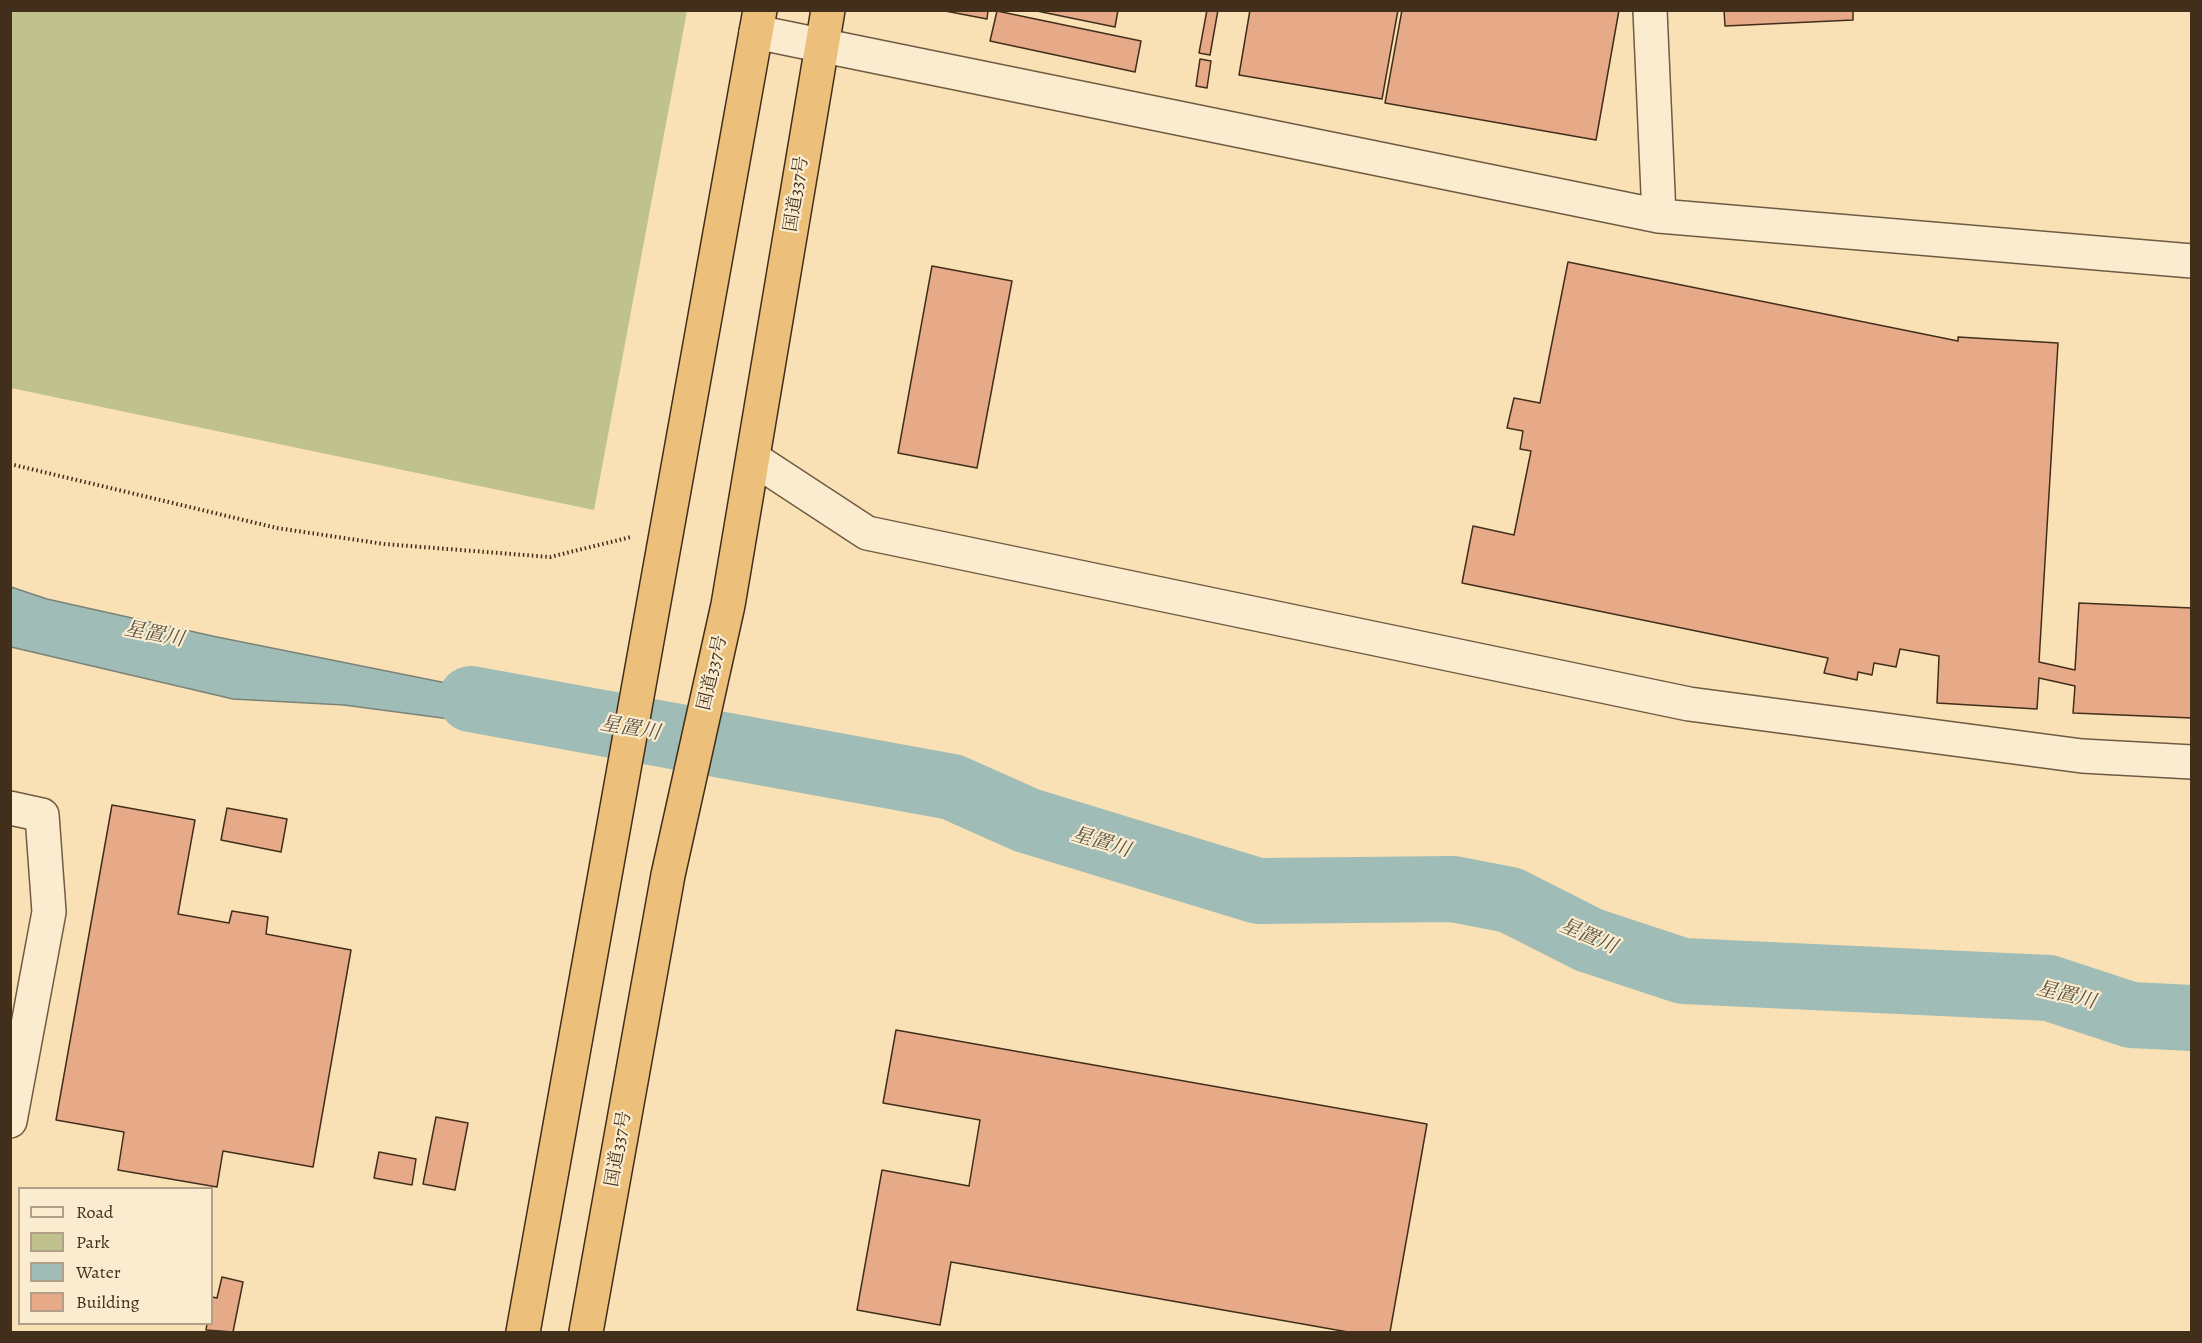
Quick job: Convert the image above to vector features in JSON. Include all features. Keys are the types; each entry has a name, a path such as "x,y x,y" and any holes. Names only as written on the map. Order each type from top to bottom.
{"highway":[{"name":"国道337号","path":"586,1332 668,875 728,605 828,10"},
{"path":"522,1332 758,21"}],"street":[{"path":"1650,10 1659,216"},
{"path":"758,21 821,45 1659,216 2192,261"},
{"path":"754,459 867,533 1689,704 2082,756 2192,762"},
{"path":"10,808 42,815 49,912 10,1121"}],"path":[{"path":"10,464 277,528 384,544 550,557 667,528"}],"green space":[{"path":"11,10 687,11 594,510 11,388"}],"water":[{"path":"11,587 47,599 217,637 561,706 556,733 344,705 233,699 11,647"}],"building":[{"path":"940,10 988,10 987,19"},
{"path":"1032,10 1118,10 1115,27"},
{"path":"1207,10 1218,10 1210,55 1199,53"},
{"path":"1250,10 1398,10 1382,99 1239,75"},
{"path":"1402,10 1619,10 1596,140 1385,103"},
{"path":"1724,10 1853,10 1853,20 1725,26"},
{"path":"997,11 1141,41 1135,72 990,41"},
{"path":"1200,59 1211,61 1207,88 1196,86"},
{"path":"1568,262 1958,341 1958,337 2058,343 2039,662 2075,670 2079,603 2192,608 2192,718 2073,713 2075,686 2039,678 2037,709 1937,703 1939,656 1900,649 1896,667 1874,663 1872,675 1858,672 1857,680 1824,673 1828,658 1462,583 1473,526 1514,535 1531,451 1520,449 1523,431 1507,428 1514,398 1540,403"},
{"path":"932,266 1012,281 977,468 898,453"},
{"path":"112,805 195,820 178,914 229,923 232,911 268,917 266,934 351,950 313,1167 223,1151 217,1187 118,1170 124,1132 56,1120"},
{"path":"227,808 287,819 281,852 221,840"},
{"path":"896,1030 1427,1124 1390,1332 1348,1332 951,1262 940,1325 857,1310 882,1170 969,1186 980,1120 883,1103"},
{"path":"436,1117 468,1123 455,1190 423,1184"},
{"path":"379,1152 416,1159 412,1185 374,1178"},
{"path":"222,1277 243,1282 233,1332 206,1330 207,1325 213,1325 213,1297 217,1298"}],"waterway":[{"name":"星置川","path":"471,699 952,787 1026,820 1258,891 1453,889 1510,900 1589,940 1683,971 2049,988 2131,1015 2192,1018"}]}
